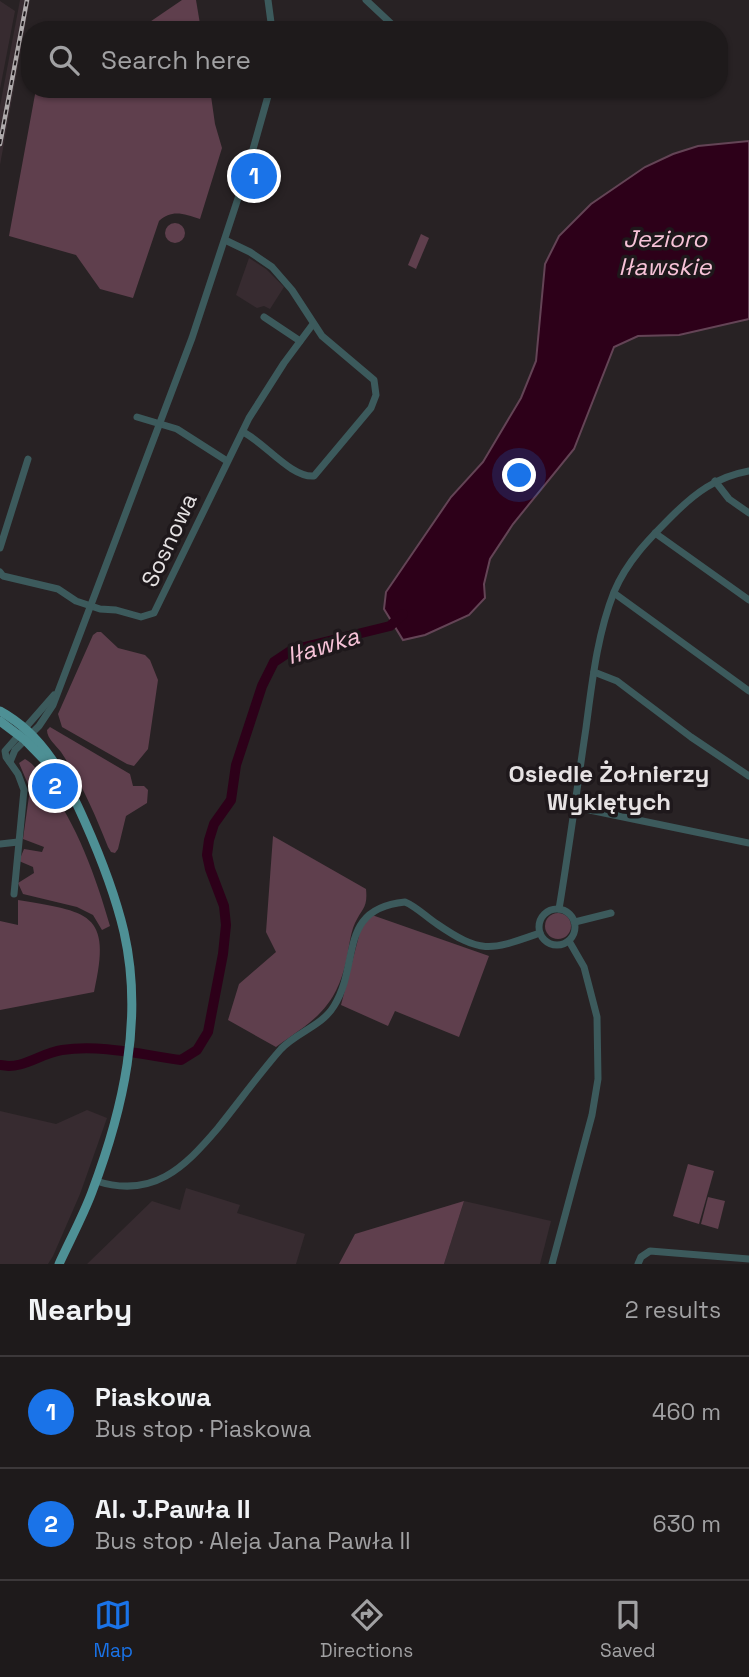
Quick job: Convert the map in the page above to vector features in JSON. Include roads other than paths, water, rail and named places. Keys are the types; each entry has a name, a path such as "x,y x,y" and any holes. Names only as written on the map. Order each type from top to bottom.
{"main road":[{"path":"0,711 54,760 82,814 109,881 125,935 131,980 130,1049 116,1119 96,1181 59,1264"},
{"path":"0,721 25,734"}],"street":[{"path":"268,0 271,21"},
{"path":"366,0 388,21"},
{"path":"14,894 24,790 5,751 53,705 62,683 161,425 225,240 268,98"},
{"path":"225,240 250,251 272,267 292,290 322,336 374,380 375,402 314,476 294,470 243,432"},
{"path":"264,317 300,341"},
{"name":"Sosnowa","path":"0,572 4,576 58,589 76,601 91,606 141,617 154,613 227,461 284,363 313,324"},
{"path":"137,417 177,429 227,461"},
{"path":"0,548 28,459"},
{"path":"559,909 594,672 614,593 637,551 695,494 715,481 749,471"},
{"path":"715,481 729,499 749,513"},
{"path":"655,533 749,600"},
{"path":"614,593 747,690"},
{"path":"594,672 617,681 691,737 749,776"},
{"path":"575,807 749,843"},
{"path":"0,844 18,842"},
{"path":"96,1181 117,1186 154,1182 175,1172 193,1157 281,1049 315,1026 332,1010 348,970 356,932 370,912 405,902 465,942 485,948 505,945 540,933"},
{"path":"559,909 572,915 575,922 575,933 562,945 545,941 540,933 541,917 548,911 559,909"},
{"path":"575,922 611,913"},
{"path":"552,1264 592,1115 599,1056 597,1017 590,984 569,941"},
{"path":"638,1264 641,1257 650,1251 726,1260 749,1259"}],"water":[{"name":"Jezioro Iławskie","path":"749,141 749,319 679,335 638,336 614,347 574,449 513,524 490,559 484,584 485,598 469,615 425,635 403,640 384,609 386,592 451,497 483,462 521,398 536,361 545,264 559,236 591,204 645,167 698,146"}],"waterway":[{"name":"Iławka","path":"0,1065 17,1065 62,1050 107,1049 181,1060 197,1050 208,1032 226,925 224,906 207,855 209,840 214,824 231,800 236,765 262,686 274,662 292,650 390,626 403,614"}],"railway":[{"path":"23,21 27,0"},
{"path":"0,144 21,32"}],"place":[{"name":"Piaskowa","path":"254,176"},
{"name":"Al. J.Pawła II","path":"55,786"}],"district":[{"name":"Osiedle Żołnierzy Wyklętych","path":"609,788"}]}
